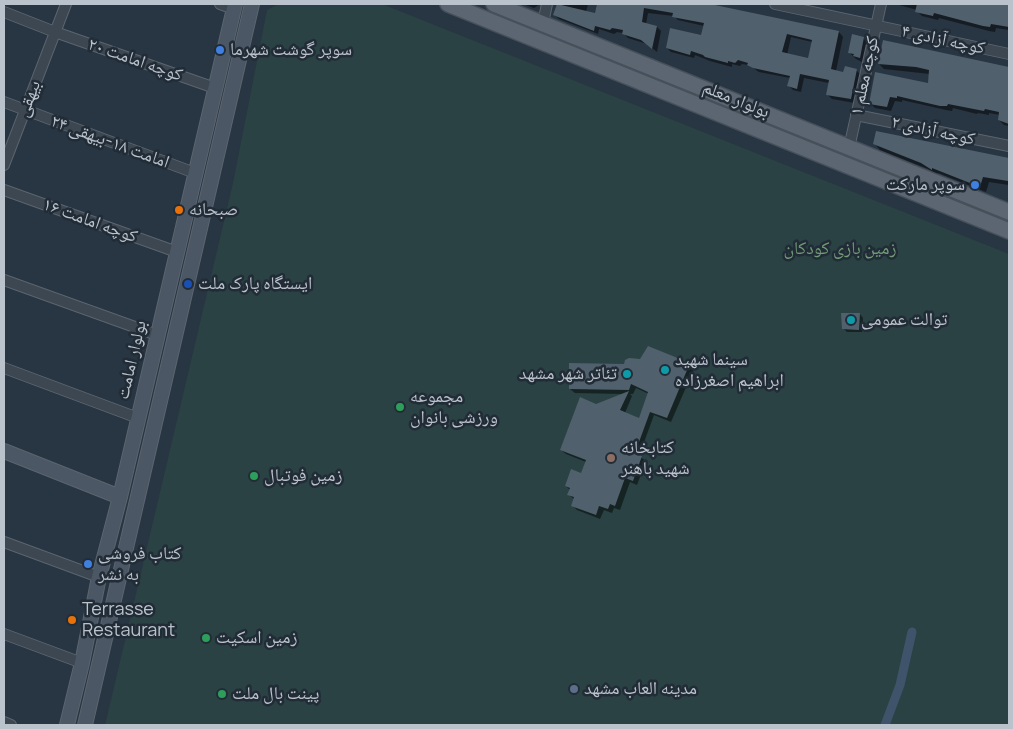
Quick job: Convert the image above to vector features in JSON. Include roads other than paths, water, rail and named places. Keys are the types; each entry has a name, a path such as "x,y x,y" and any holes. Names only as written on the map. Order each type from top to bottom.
{"main road":[{"name":"بولوار امامت","path":"85,725 252,4"},
{"name":"بولوار معلم","path":"448,4 1009,231"},
{"name":"بولوار معلم","path":"494,4 1009,212"},
{"name":"بولوار امامت","path":"67,725 82,663 99,576 120,497 234,6"},
{"path":"537,39 543,23"},
{"path":"4,452 120,497"}],"street":[{"name":"بیهقی","path":"4,165 66,4"},
{"path":"220,4 234,6"},
{"path":"543,23 547,4"},
{"name":"کوچه آزادی ۴","path":"775,4 1009,54"},
{"name":"کوچه معلم ۱","path":"849,148 881,4"},
{"name":"کوچه امامت ۲۰","path":"4,12 55,32 215,88"},
{"name":"امامت ۱۸-بیهقی ۲۴","path":"4,102 195,173"},
{"name":"کوچه آزادی ۲","path":"856,115 1009,146"},
{"name":"کوچه امامت ۱۶","path":"4,190 176,252"},
{"path":"4,280 157,335"},
{"path":"4,368 138,418"},
{"path":"4,542 99,576"},
{"path":"4,634 82,663"},
{"path":"4,722 11,725"}],"waterway":[{"path":"885,725 900,685 912,632"}],"place":[{"name":"سوپر گوشت شهرما","path":"220,50"},
{"name":"سوپر مارکت","path":"975,185"},
{"name":"صبحانه","path":"179,210"},
{"name":"ایستگاه پارک ملت","path":"188,284"},
{"name":"توالت عمومی","path":"851,320"},
{"name":"سینما شهید ابراهیم اصغرزاده","path":"665,370"},
{"name":"تئاتر شهر مشهد","path":"627,374"},
{"name":"مجموعه ورزشی بانوان","path":"400,407"},
{"name":"کتابخانه شهید باهنر","path":"611,458"},
{"name":"زمین فوتبال","path":"254,476"},
{"name":"کتاب فروشی به نشر","path":"88,564"},
{"name":"Terrasse Restaurant","path":"72,620"},
{"name":"زمین اسکیت","path":"206,638"},
{"name":"مدينه العاب مشهد","path":"574,689"},
{"name":"پینت بال ملت","path":"222,694"}],"park label":[{"name":"زمین بازی کودکان","path":"840,249"}]}
